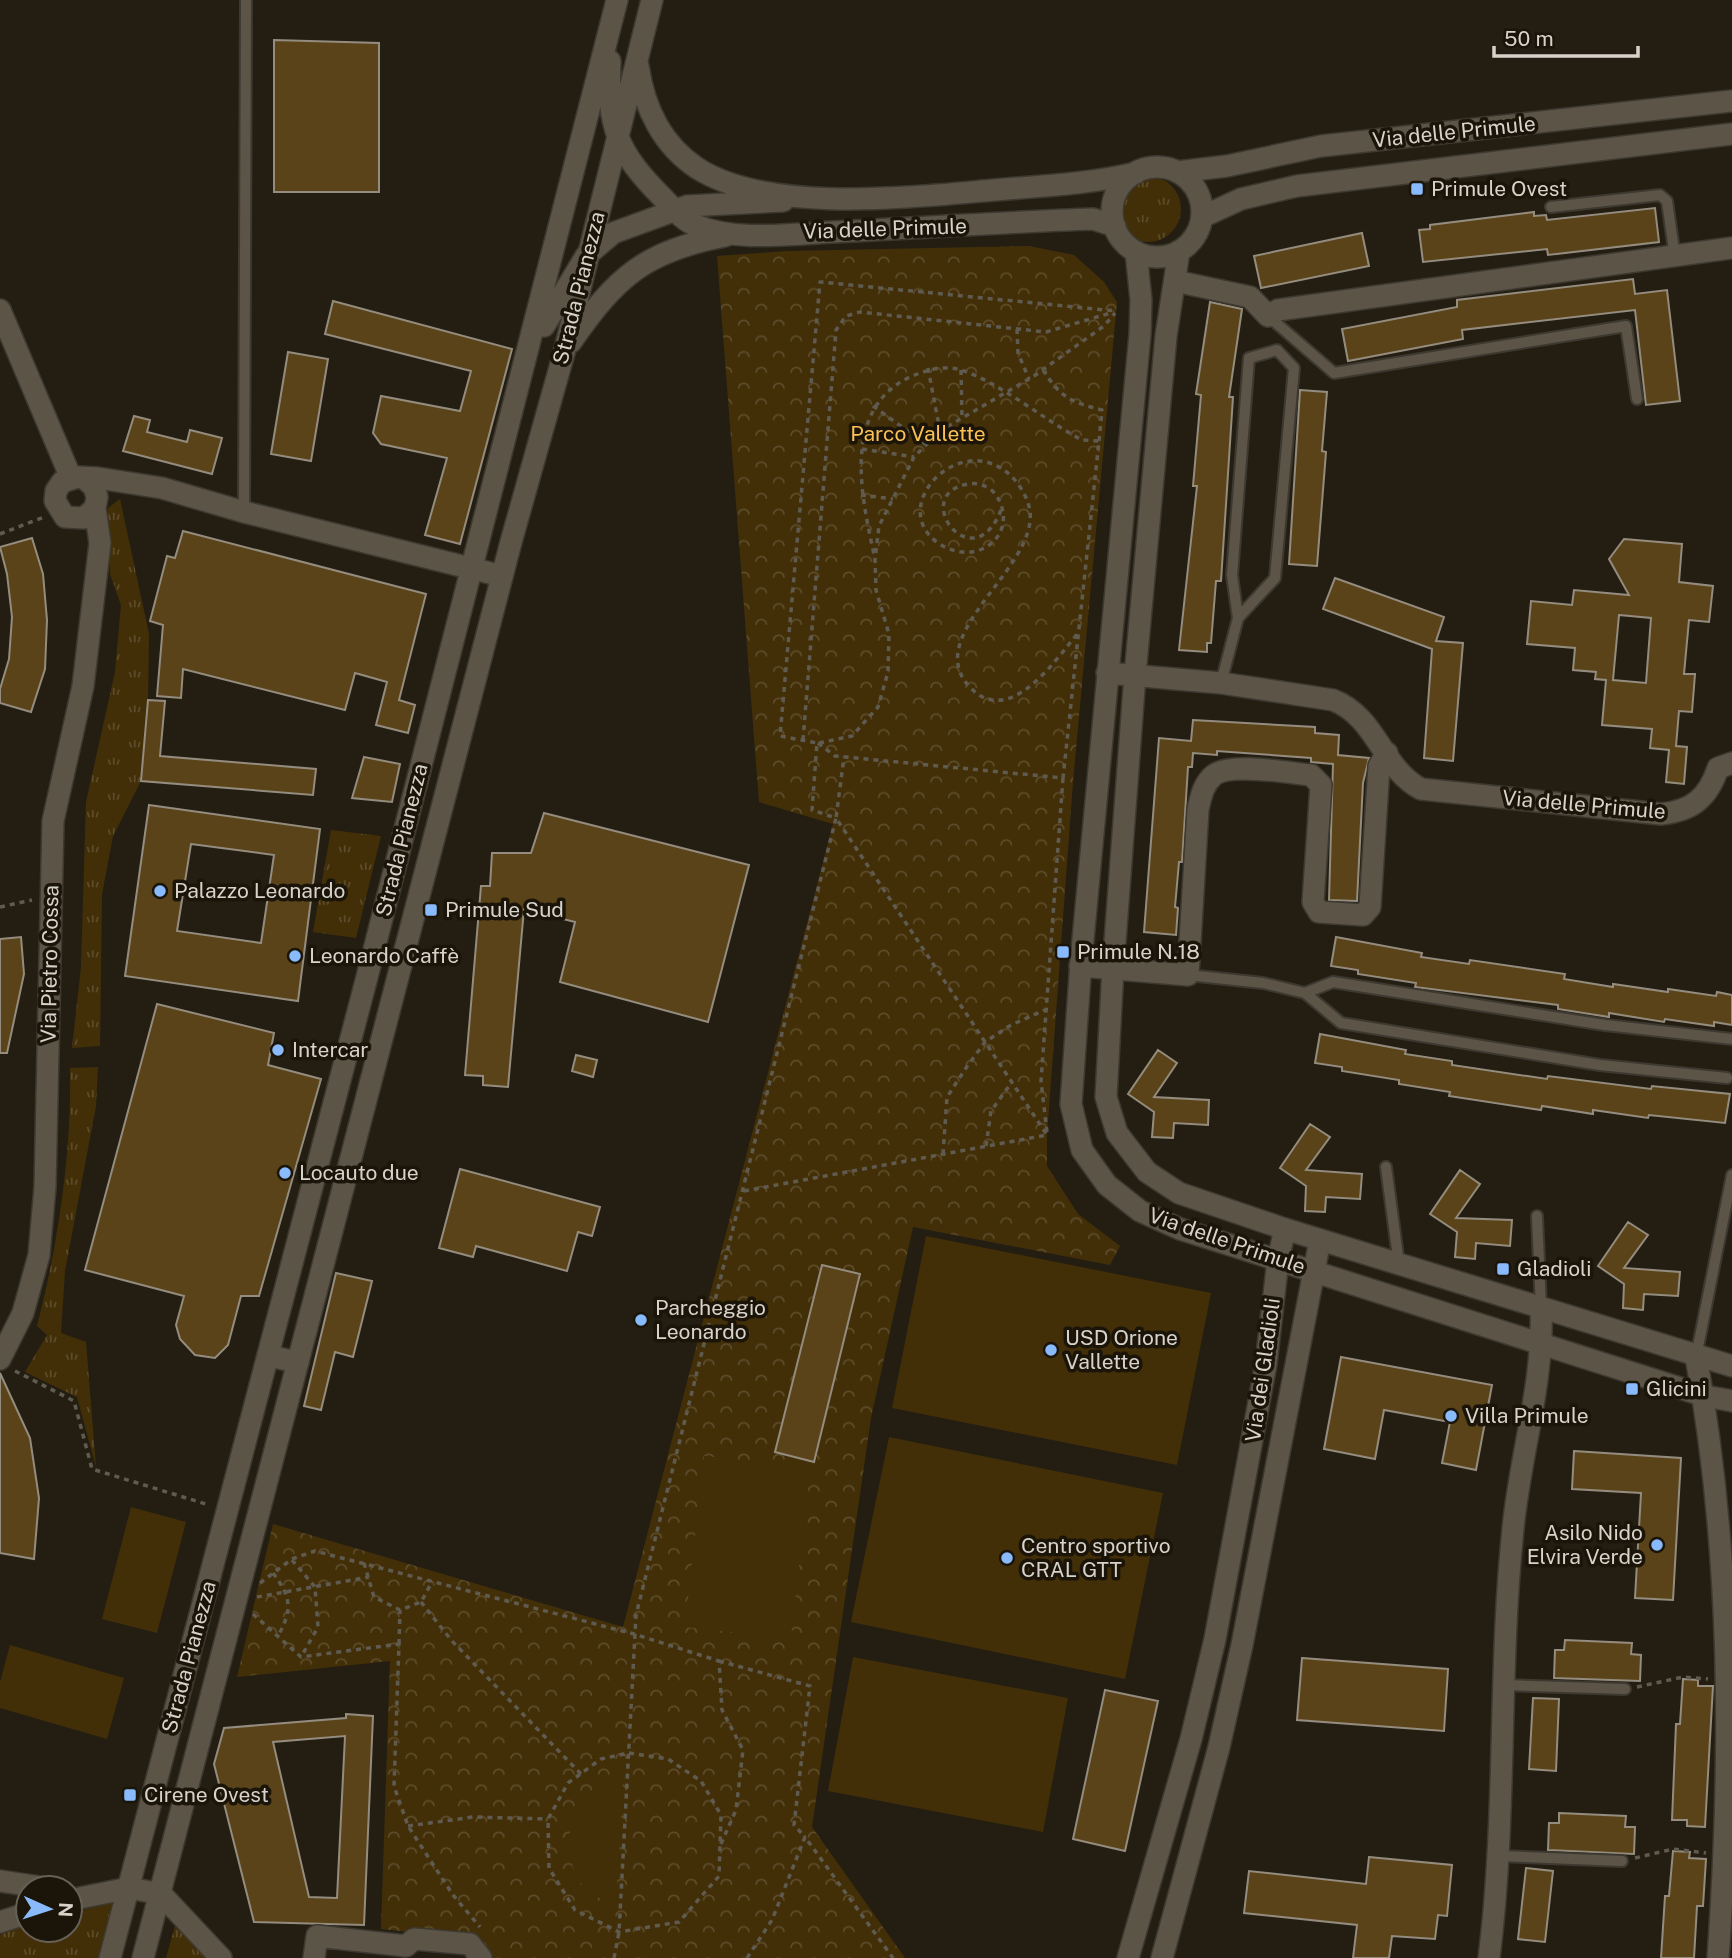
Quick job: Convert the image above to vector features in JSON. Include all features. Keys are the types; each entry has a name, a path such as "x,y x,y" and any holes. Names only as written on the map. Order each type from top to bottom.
{"street":[{"name":"Strada Pianezza","path":"110,1958 472,569 617,0"},
{"name":"Strada Pianezza","path":"143,1958 502,576 564,353 636,53 652,0"},
{"name":"Via delle Primule","path":"611,24 609,78 616,137 631,165 683,219 699,227 739,233 916,229 1093,219 1115,226"},
{"name":"Via delle Primule","path":"636,53 642,93 663,134 678,154 724,181 806,197"},
{"name":"Via delle Primule","path":"1177,172 1227,166 1321,146 1732,102"},
{"name":"Via delle Primule","path":"1202,217 1241,199 1297,186 1732,134"},
{"path":"1149,168 1177,172 1189,181 1198,194 1202,217 1195,238 1179,251 1155,258 1136,252 1127,246 1115,226 1113,207 1117,193 1136,173 1149,168"},
{"name":"Via delle Primule","path":"523,371 552,309 586,256 613,233 673,209 687,206 769,204 806,197 914,197 1097,182 1136,173"},
{"name":"Via delle Primule","path":"564,353 608,290 640,267 676,248 739,233"},
{"path":"1175,281 1250,297 1268,316 1278,310 1732,248"},
{"name":"Via delle Primule","path":"1179,251 1166,336 1135,675 1113,968 1106,1097 1117,1133 1147,1172 1179,1193 1320,1240 1732,1366"},
{"name":"Via delle Primule","path":"1136,252 1141,300 1140,334 1080,966 1072,1104 1082,1150 1107,1185 1140,1211 1180,1229 1543,1347 1705,1396 1732,1401"},
{"name":"Via Pietro Cossa","path":"0,310 78,478 94,487 82,509 96,565 83,686 53,821 45,1187 39,1255 6,1365"},
{"path":"132,484 82,509 55,501 56,491 62,482 78,478 132,484 162,488 244,512 502,576"},
{"name":"Via delle Primule","path":"1107,673 1221,683 1333,700 1349,706 1364,719 1406,782 1421,789 1661,814 1679,813 1697,804 1713,783 1718,768 1732,763"},
{"path":"1080,966 1188,975 1198,809 1203,790 1214,776 1228,769 1311,775 1321,785 1313,902 1319,912 1363,915 1370,907 1379,766 1387,754"},
{"name":"Via dei Gladioli","path":"1128,1958 1215,1639 1266,1364 1278,1260 1285,1229"},
{"name":"Via dei Gladioli","path":"1162,1958 1200,1820 1242,1645 1320,1240"},
{"path":"1489,1958 1500,1856 1513,1528 1543,1347 1541,1308"},
{"path":"268,1356 298,1362"},
{"path":"1696,1357 1705,1396 1726,1561 1731,1685 1726,1857 1718,1958"},
{"name":"Via dei Gladioli","path":"1247,1470 1275,1476"},
{"path":"1215,1639 1242,1645"},
{"path":"1169,1811 1200,1820"},
{"path":"84,1894 129,1888 161,1894 221,1958"},
{"path":"314,1958 317,1936 406,1945 414,1939 470,1944 481,1958"}],"lane":[{"path":"244,512 246,0"},
{"path":"1550,207 1660,195 1667,201 1675,257"},
{"path":"1268,316 1334,373 1626,326 1637,399"},
{"path":"1221,683 1238,618 1232,575 1249,358 1277,350 1291,335"},
{"path":"1238,618 1275,578 1294,368 1277,350"},
{"path":"1188,975 1264,983 1305,993 1341,1023 1600,1065 1727,1079"},
{"path":"1305,993 1333,982 1605,1026 1732,1039"},
{"path":"1386,1167 1399,1264"},
{"path":"1696,1357 1732,1175"},
{"path":"1537,1216 1541,1308"},
{"path":"1505,1685 1625,1689"},
{"path":"1500,1856 1622,1861"}],"path":[{"path":"820,282 1116,311 1104,326 1043,370 940,431 914,457 879,526 875,559 876,590 889,634 888,672 878,707 852,736 817,743 780,736 820,282"},
{"path":"803,740 836,330 846,316 860,313 1046,332 1116,311"},
{"path":"1017,329 1018,353 1029,379"},
{"path":"875,559 861,495 862,449 873,407 895,384 928,368 961,370 1082,440 1099,441"},
{"path":"928,368 940,431"},
{"path":"961,370 962,419"},
{"path":"1043,370 1054,386 1071,402 1102,410 1063,778 1045,1010 1041,1081 1047,1135"},
{"path":"873,407 927,446"},
{"path":"862,449 914,457"},
{"path":"1001,510 990,529 975,537 961,537 948,527 943,514 946,499 956,486 971,483 985,485 996,495 1001,510 998,536 986,549 967,554 948,550 931,538 920,513 925,490 938,474 947,468 956,463 978,460 1000,466 1019,483 1030,511 1027,536 968,625 957,650 958,672 972,690 989,699 1010,699 1033,686 1079,632"},
{"path":"861,495 893,499"},
{"path":"0,534 82,509"},
{"path":"817,743 835,757 1063,778"},
{"path":"817,743 812,810 836,818 1047,1135"},
{"path":"614,1958 619,1931 634,1634 836,818 844,757"},
{"path":"0,907 51,897"},
{"path":"943,1154 947,1097 985,1042 1011,1025 1045,1010"},
{"path":"986,1146 991,1111 1012,1082"},
{"path":"744,1191 1047,1135"},
{"path":"6,1365 74,1401 92,1469 227,1510"},
{"path":"258,1585 292,1559 315,1550 634,1634 810,1686 794,1825 893,1958"},
{"path":"292,1559 315,1587 318,1626 301,1657"},
{"path":"364,1563 374,1597 400,1610 421,1602 433,1581"},
{"path":"273,1573 287,1592 288,1618 278,1636"},
{"path":"255,1598 369,1577"},
{"path":"421,1602 452,1640 580,1774"},
{"path":"400,1610 394,1786 408,1826 453,1895 488,1937"},
{"path":"251,1612 301,1657 399,1644"},
{"path":"719,1661 722,1710 743,1750 736,1811 720,1846"},
{"path":"1625,1689 1683,1676 1731,1685"},
{"path":"629,1753 668,1759 701,1781 721,1815 719,1876 679,1922 619,1931 575,1910 549,1868 548,1819 568,1783 601,1759 629,1753"},
{"path":"408,1826 473,1817 548,1819"},
{"path":"747,1958 772,1920 805,1837"},
{"path":"1622,1861 1673,1849 1726,1857"}],"green space":[{"path":"1148,176 1161,179 1171,186 1178,196 1181,209 1178,222 1171,232 1161,239 1148,242 1135,239 1125,232 1118,222 1115,209 1118,196 1125,186 1135,179"},
{"name":"Parco Vallette","path":"1029,246 1074,255 1104,282 1117,302 1073,782 1047,1166 1078,1214 1120,1246 1110,1265 913,1227 871,1418 812,1827 905,1958 489,1958 474,1939 381,1929 390,1661 237,1677 273,1524 623,1627 833,824 759,802 717,256 788,251"},
{"path":"120,499 149,634 148,700 141,781 113,836 102,894 100,1046 72,1048 81,967 86,802 115,672 121,605 110,574 108,508"},
{"path":"331,830 381,836 356,938 313,932"},
{"path":"98,1067 96,1106 65,1271 61,1333 86,1342 96,1467 77,1397 25,1372 47,1335 37,1326 62,1198 69,1132 70,1068"},
{"name":"USD Orione Vallette","path":"926,1236 1211,1293 1177,1465 892,1408"},
{"name":"Centro sportivo CRAL GTT","path":"889,1437 1163,1493 1125,1679 851,1622"},
{"path":"704,1456 810,1468 791,1638 685,1627"},
{"path":"131,1507 186,1522 157,1633 102,1619"},
{"path":"10,1645 124,1678 107,1739 0,1708 0,1682"},
{"path":"853,1657 1068,1698 1043,1832 828,1791"},
{"path":"623,1778 616,1905 593,1895 581,1883 572,1864 569,1841 575,1816 588,1796"},
{"path":"115,1902 99,1958 0,1958 0,1935 14,1929 14,1944 84,1944 84,1910"},
{"path":"175,1926 206,1958 166,1958"}],"building":[{"path":"274,40 379,43 379,192 274,192"},
{"path":"1655,208 1659,242 1548,255 1547,249 1423,262 1419,230 1430,229 1430,225 1534,212 1534,216 1546,215 1547,220"},
{"path":"1362,233 1369,266 1261,288 1254,256"},
{"path":"1633,279 1635,294 1667,290 1680,401 1646,405 1635,310 1462,330 1463,339 1348,361 1342,329 1457,307 1457,300"},
{"path":"333,301 512,349 460,544 425,535 447,458 381,444 373,433 381,396 460,411 471,371 325,334"},
{"path":"1210,302 1242,309 1229,397 1233,397 1221,581 1216,581 1211,643 1207,643 1207,652 1179,650 1197,486 1193,486 1201,395 1196,394"},
{"path":"288,352 328,359 311,461 271,454"},
{"path":"1300,390 1327,392 1322,451 1326,452 1317,566 1289,564"},
{"path":"134,416 150,420 147,432 187,442 190,430 222,438 212,474 123,451"},
{"path":"183,531 426,594 399,700 415,705 408,733 376,725 387,682 355,673 345,710 183,669 181,698 157,696 163,625 150,621 167,556 175,558"},
{"path":"32,538 43,574 47,620 45,669 31,712 0,703 0,689 9,659 12,617 7,574 0,547"},
{"path":"1624,539 1682,544 1679,582 1713,586 1709,622 1689,620 1684,674 1695,674 1692,712 1679,711 1676,746 1687,747 1684,784 1666,782 1669,750 1650,748 1652,729 1602,725 1606,680 1595,679 1596,672 1573,670 1575,648 1527,644 1531,601 1572,605 1574,590 1629,595 1609,559","holes":["1619,615 1651,618 1646,683 1613,680"]},
{"path":"1335,578 1444,617 1436,641 1463,643 1453,761 1424,758 1432,649 1323,609"},
{"path":"148,700 165,701 160,756 316,769 313,795 141,781"},
{"path":"1193,720 1315,727 1315,733 1339,735 1338,755 1369,758 1363,783 1357,901 1329,900 1333,764 1311,762 1311,758 1217,751 1217,755 1193,753 1192,767 1188,767 1182,862 1179,862 1175,907 1178,908 1176,935 1144,932 1159,738 1191,741"},
{"path":"364,757 400,764 392,802 352,798"},
{"name":"Palazzo Leonardo","path":"149,805 320,829 298,1001 125,976","holes":["191,844 274,855 261,943 177,931"]},
{"path":"544,813 749,865 708,1022 560,982 575,922 524,909 508,1087 483,1085 483,1076 465,1075 481,886 490,886 492,853 531,853"},
{"path":"21,937 24,974 7,1053 0,1053 0,939"},
{"path":"1336,937 1422,953 1421,957 1469,964 1470,960 1565,974 1564,979 1613,987 1613,984 1668,992 1668,989 1716,996 1717,992 1732,995 1732,1025 1714,1022 1714,1026 1665,1019 1664,1022 1609,1013 1609,1017 1558,1009 1558,1005 1415,987 1416,983 1358,974 1358,970 1331,966"},
{"path":"157,1004 274,1033 268,1065 321,1079 259,1296 241,1296 228,1345 215,1358 195,1355 180,1339 176,1325 184,1296 85,1270"},
{"path":"1320,1034 1406,1050 1405,1054 1452,1061 1452,1065 1547,1079 1548,1076 1651,1089 1652,1086 1730,1094 1725,1123 1649,1115 1648,1118 1593,1110 1593,1114 1542,1106 1541,1110 1449,1096 1450,1092 1399,1084 1399,1080 1342,1071 1342,1067 1315,1063"},
{"path":"1158,1050 1177,1063 1154,1097 1209,1100 1208,1125 1174,1123 1173,1138 1152,1137 1154,1112 1128,1094"},
{"path":"576,1055 597,1060 593,1077 572,1071"},
{"path":"1310,1124 1330,1137 1306,1170 1362,1174 1360,1199 1326,1197 1325,1212 1305,1211 1306,1186 1280,1168"},
{"path":"460,1169 600,1207 592,1236 578,1232 567,1271 476,1246 473,1257 439,1248"},
{"path":"1460,1170 1480,1184 1456,1218 1512,1220 1510,1246 1476,1243 1475,1259 1455,1257 1457,1232 1430,1214"},
{"path":"1628,1222 1648,1235 1624,1268 1680,1272 1678,1296 1644,1294 1643,1310 1623,1308 1624,1284 1598,1266"},
{"path":"822,1265 860,1274 814,1462 775,1452"},
{"path":"336,1273 372,1281 353,1357 335,1352 321,1410 304,1406"},
{"name":"Villa Primule","path":"1341,1357 1492,1385 1476,1470 1442,1463 1450,1422 1384,1410 1375,1459 1324,1449"},
{"path":"0,1373 30,1438 39,1498 34,1559 0,1553"},
{"name":"Asilo Nido Elvira Verde","path":"1574,1451 1681,1458 1673,1600 1635,1598 1641,1493 1572,1489"},
{"path":"1565,1640 1632,1643 1631,1654 1641,1655 1640,1681 1554,1678 1555,1650 1564,1650"},
{"path":"1302,1658 1448,1669 1444,1731 1297,1720"},
{"path":"1683,1679 1698,1680 1698,1686 1713,1686 1705,1827 1687,1826 1687,1820 1672,1820 1676,1724 1680,1724"},
{"path":"1105,1690 1158,1701 1125,1851 1073,1839"},
{"path":"1533,1698 1559,1699 1556,1771 1529,1769"},
{"path":"346,1714 373,1716 364,1925 254,1922 214,1764 224,1728 346,1718","holes":["345,1736 337,1898 309,1897 273,1742"]},
{"path":"1559,1813 1626,1816 1625,1827 1635,1827 1634,1854 1548,1850 1549,1823 1559,1823"},
{"path":"1673,1851 1690,1852 1689,1858 1706,1859 1703,1906 1697,1906 1694,1958 1661,1958 1665,1896 1669,1896"},
{"path":"1369,1857 1452,1865 1447,1916 1438,1915 1435,1939 1392,1936 1389,1958 1353,1958 1357,1925 1244,1913 1249,1871 1366,1884"},
{"path":"1526,1868 1553,1871 1545,1942 1518,1939"}],"place":[{"name":"Primule Ovest","path":"1417,189"},
{"name":"Palazzo Leonardo","path":"160,891"},
{"name":"Primule Sud","path":"431,910"},
{"name":"Primule N.18","path":"1063,952"},
{"name":"Leonardo Caffè","path":"295,956"},
{"name":"Intercar","path":"278,1050"},
{"name":"Locauto due","path":"285,1173"},
{"name":"Gladioli","path":"1503,1269"},
{"name":"Parcheggio Leonardo","path":"641,1320"},
{"name":"USD Orione Vallette","path":"1051,1350"},
{"name":"Glicini","path":"1632,1389"},
{"name":"Villa Primule","path":"1451,1416"},
{"name":"Asilo Nido Elvira Verde","path":"1657,1545"},
{"name":"Centro sportivo CRAL GTT","path":"1007,1558"},
{"name":"Cirene Ovest","path":"130,1795"}]}
